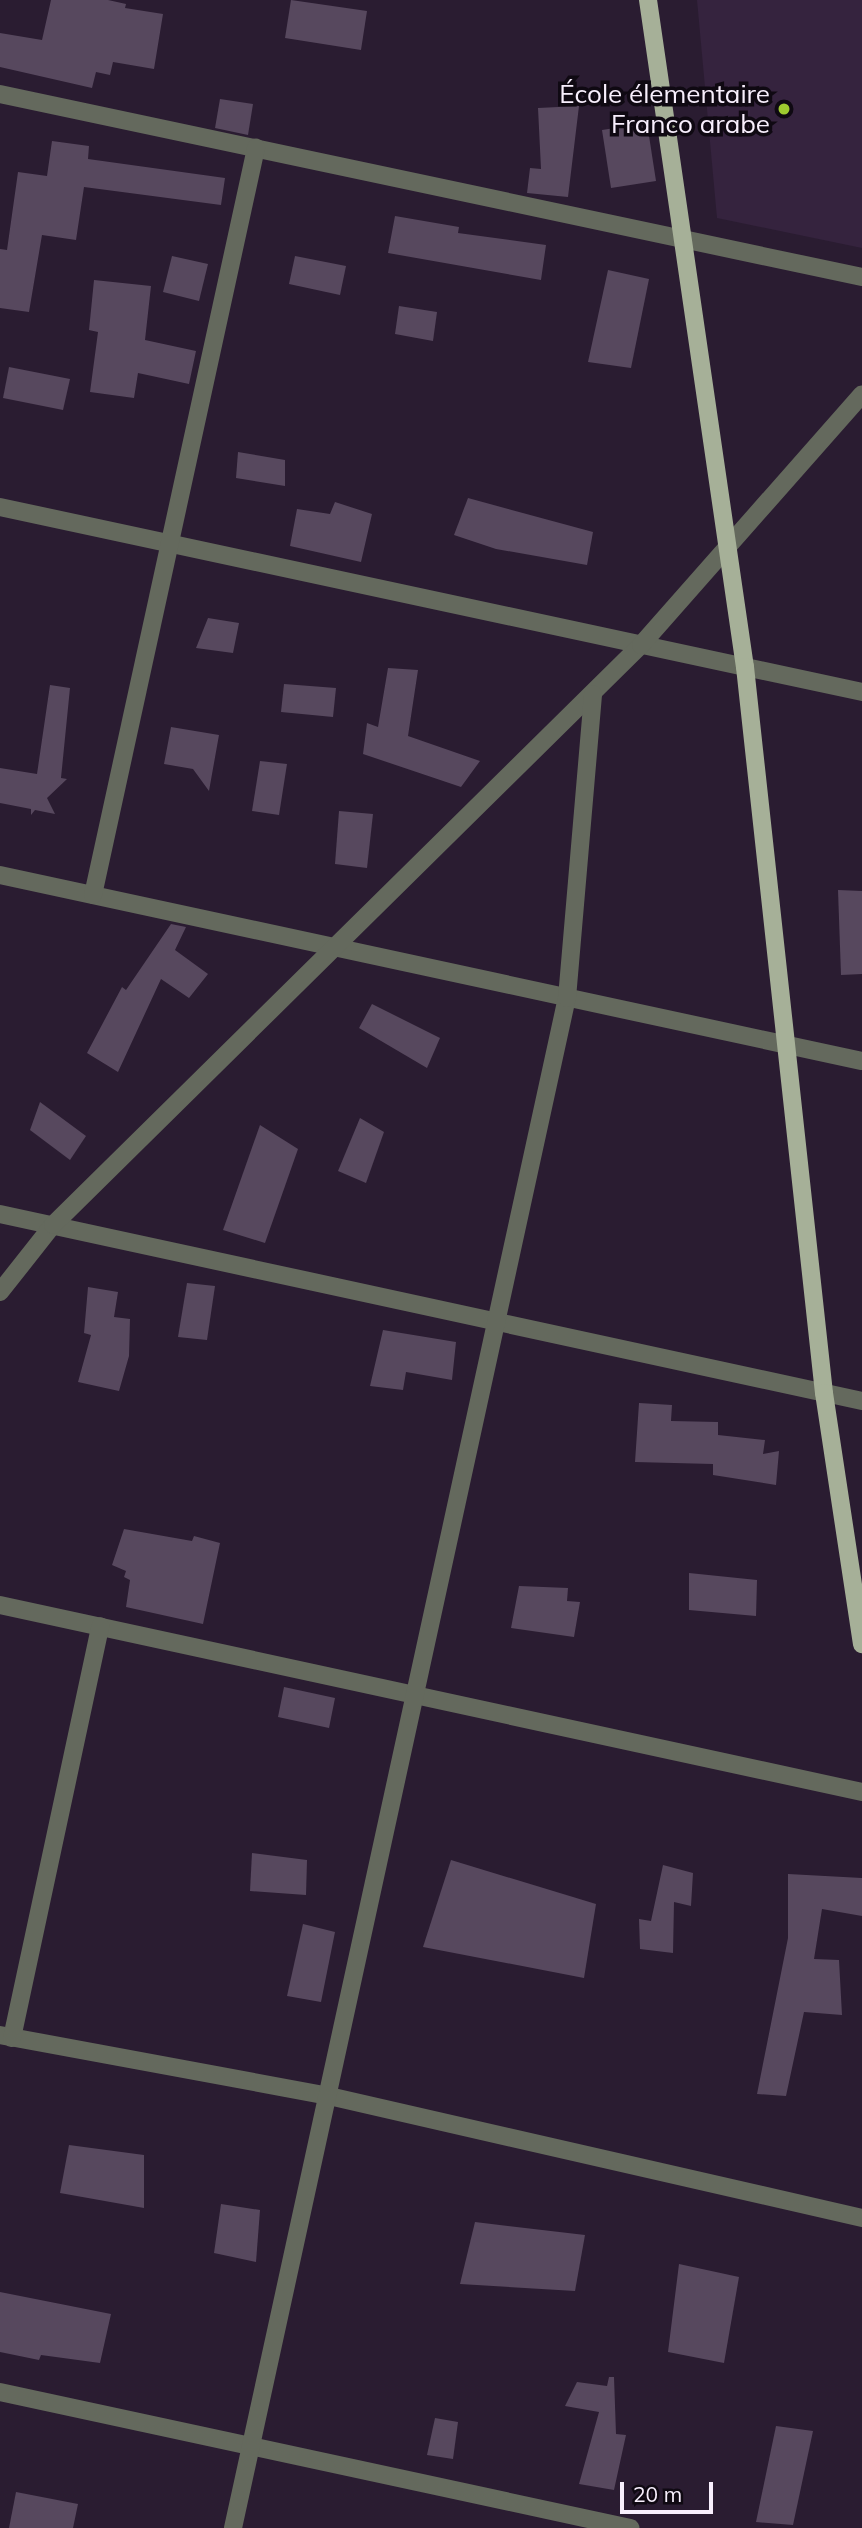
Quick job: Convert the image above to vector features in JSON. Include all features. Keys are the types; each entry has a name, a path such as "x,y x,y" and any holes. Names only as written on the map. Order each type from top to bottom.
{"main road":[{"path":"648,0 687,240 745,667 824,1393 862,1644"}],"street":[{"path":"0,94 862,277"},
{"path":"93,895 256,148"},
{"path":"0,1292 53,1226 641,645 728,542 862,394"},
{"path":"0,507 862,692"},
{"path":"233,2528 567,998 593,694"},
{"path":"0,875 862,1061"},
{"path":"0,1214 862,1401"},
{"path":"0,1605 862,1792"},
{"path":"100,1626 6,2036 329,2096 862,2218"},
{"path":"0,2392 251,2446 553,2520 629,2528"}],"shaded area":[{"name":"École élementaire Franco arabe","path":"697,0 862,0 862,248 717,218"}],"building":[{"path":"51,0 108,0 126,4 125,8 163,14 154,69 113,62 110,75 96,72 92,88 0,67 0,33 42,40"},
{"path":"291,0 367,11 361,50 285,38"},
{"path":"220,99 253,104 248,135 215,128"},
{"path":"579,106 568,197 527,193 530,168 541,169 538,108"},
{"path":"647,123 656,181 611,188 602,130"},
{"path":"52,141 89,146 88,159 225,178 221,205 84,187 76,240 42,235 29,312 0,308 0,249 7,250 18,172 47,176"},
{"path":"395,216 459,227 458,233 546,245 541,280 388,253"},
{"path":"172,256 208,264 199,301 163,292"},
{"path":"295,256 346,266 340,295 289,284"},
{"path":"608,270 649,279 631,368 588,362"},
{"path":"94,280 151,286 145,340 196,351 189,384 138,373 134,398 90,392 98,332 89,330"},
{"path":"399,306 437,312 433,341 395,334"},
{"path":"9,367 70,379 63,410 3,398"},
{"path":"238,452 285,460 285,486 236,478"},
{"path":"468,498 593,532 587,565 496,549 454,535"},
{"path":"335,502 372,514 361,562 290,546 297,509 330,514"},
{"path":"208,618 239,623 233,653 196,648"},
{"path":"388,668 418,670 408,736 480,761 461,787 363,754 367,723 378,727"},
{"path":"284,684 336,688 333,717 281,712"},
{"path":"50,685 70,688 61,778 67,779 47,798 55,814 35,810 31,815 31,809 0,803 0,768 37,774"},
{"path":"171,727 219,735 209,791 193,769 164,764"},
{"path":"260,761 287,764 279,815 252,811"},
{"path":"339,811 373,814 367,868 335,864"},
{"path":"838,890 862,891 862,974 841,975"},
{"path":"171,924 186,927 175,950 208,974 189,998 161,979 118,1072 87,1053 122,987 126,990"},
{"path":"372,1004 440,1038 427,1068 359,1028"},
{"path":"40,1102 86,1136 70,1160 30,1130"},
{"path":"360,1118 384,1132 366,1183 338,1171"},
{"path":"260,1125 298,1149 265,1243 223,1230"},
{"path":"187,1283 215,1286 207,1340 178,1337"},
{"path":"88,1287 118,1292 114,1317 130,1319 129,1356 119,1391 78,1382 91,1335 84,1333"},
{"path":"383,1330 456,1342 452,1380 406,1372 403,1390 370,1386"},
{"path":"639,1403 672,1405 671,1421 718,1422 718,1435 765,1440 763,1454 779,1451 776,1485 713,1475 713,1464 635,1462"},
{"path":"124,1529 192,1541 194,1536 220,1543 203,1624 126,1607 130,1580 124,1577 126,1571 112,1565"},
{"path":"689,1573 757,1580 756,1616 689,1610"},
{"path":"519,1586 568,1588 567,1601 580,1602 574,1637 511,1628"},
{"path":"284,1687 335,1698 329,1728 278,1717"},
{"path":"252,1853 307,1860 306,1895 250,1891"},
{"path":"451,1860 596,1904 584,1978 423,1947"},
{"path":"663,1865 693,1873 691,1906 674,1902 673,1953 640,1949 639,1919 651,1921"},
{"path":"788,1874 862,1878 862,1916 822,1909 814,1959 839,1960 842,2015 804,2012 786,2096 757,2094 788,1938"},
{"path":"303,1924 335,1932 321,2002 287,1996"},
{"path":"69,2145 144,2155 144,2208 60,2193"},
{"path":"221,2204 260,2210 256,2262 214,2253"},
{"path":"475,2222 585,2235 575,2291 460,2284"},
{"path":"679,2264 739,2277 724,2363 668,2352"},
{"path":"0,2292 111,2314 100,2363 41,2355 39,2360 0,2352"},
{"path":"609,2377 614,2377 616,2434 626,2435 614,2490 579,2484 599,2412 565,2406 577,2382 607,2386"},
{"path":"435,2418 458,2422 453,2459 427,2455"},
{"path":"776,2426 813,2431 793,2525 756,2522"},
{"path":"16,2492 78,2504 73,2528 9,2528"}],"place":[{"name":"École élementaire Franco arabe","path":"784,109"}]}
